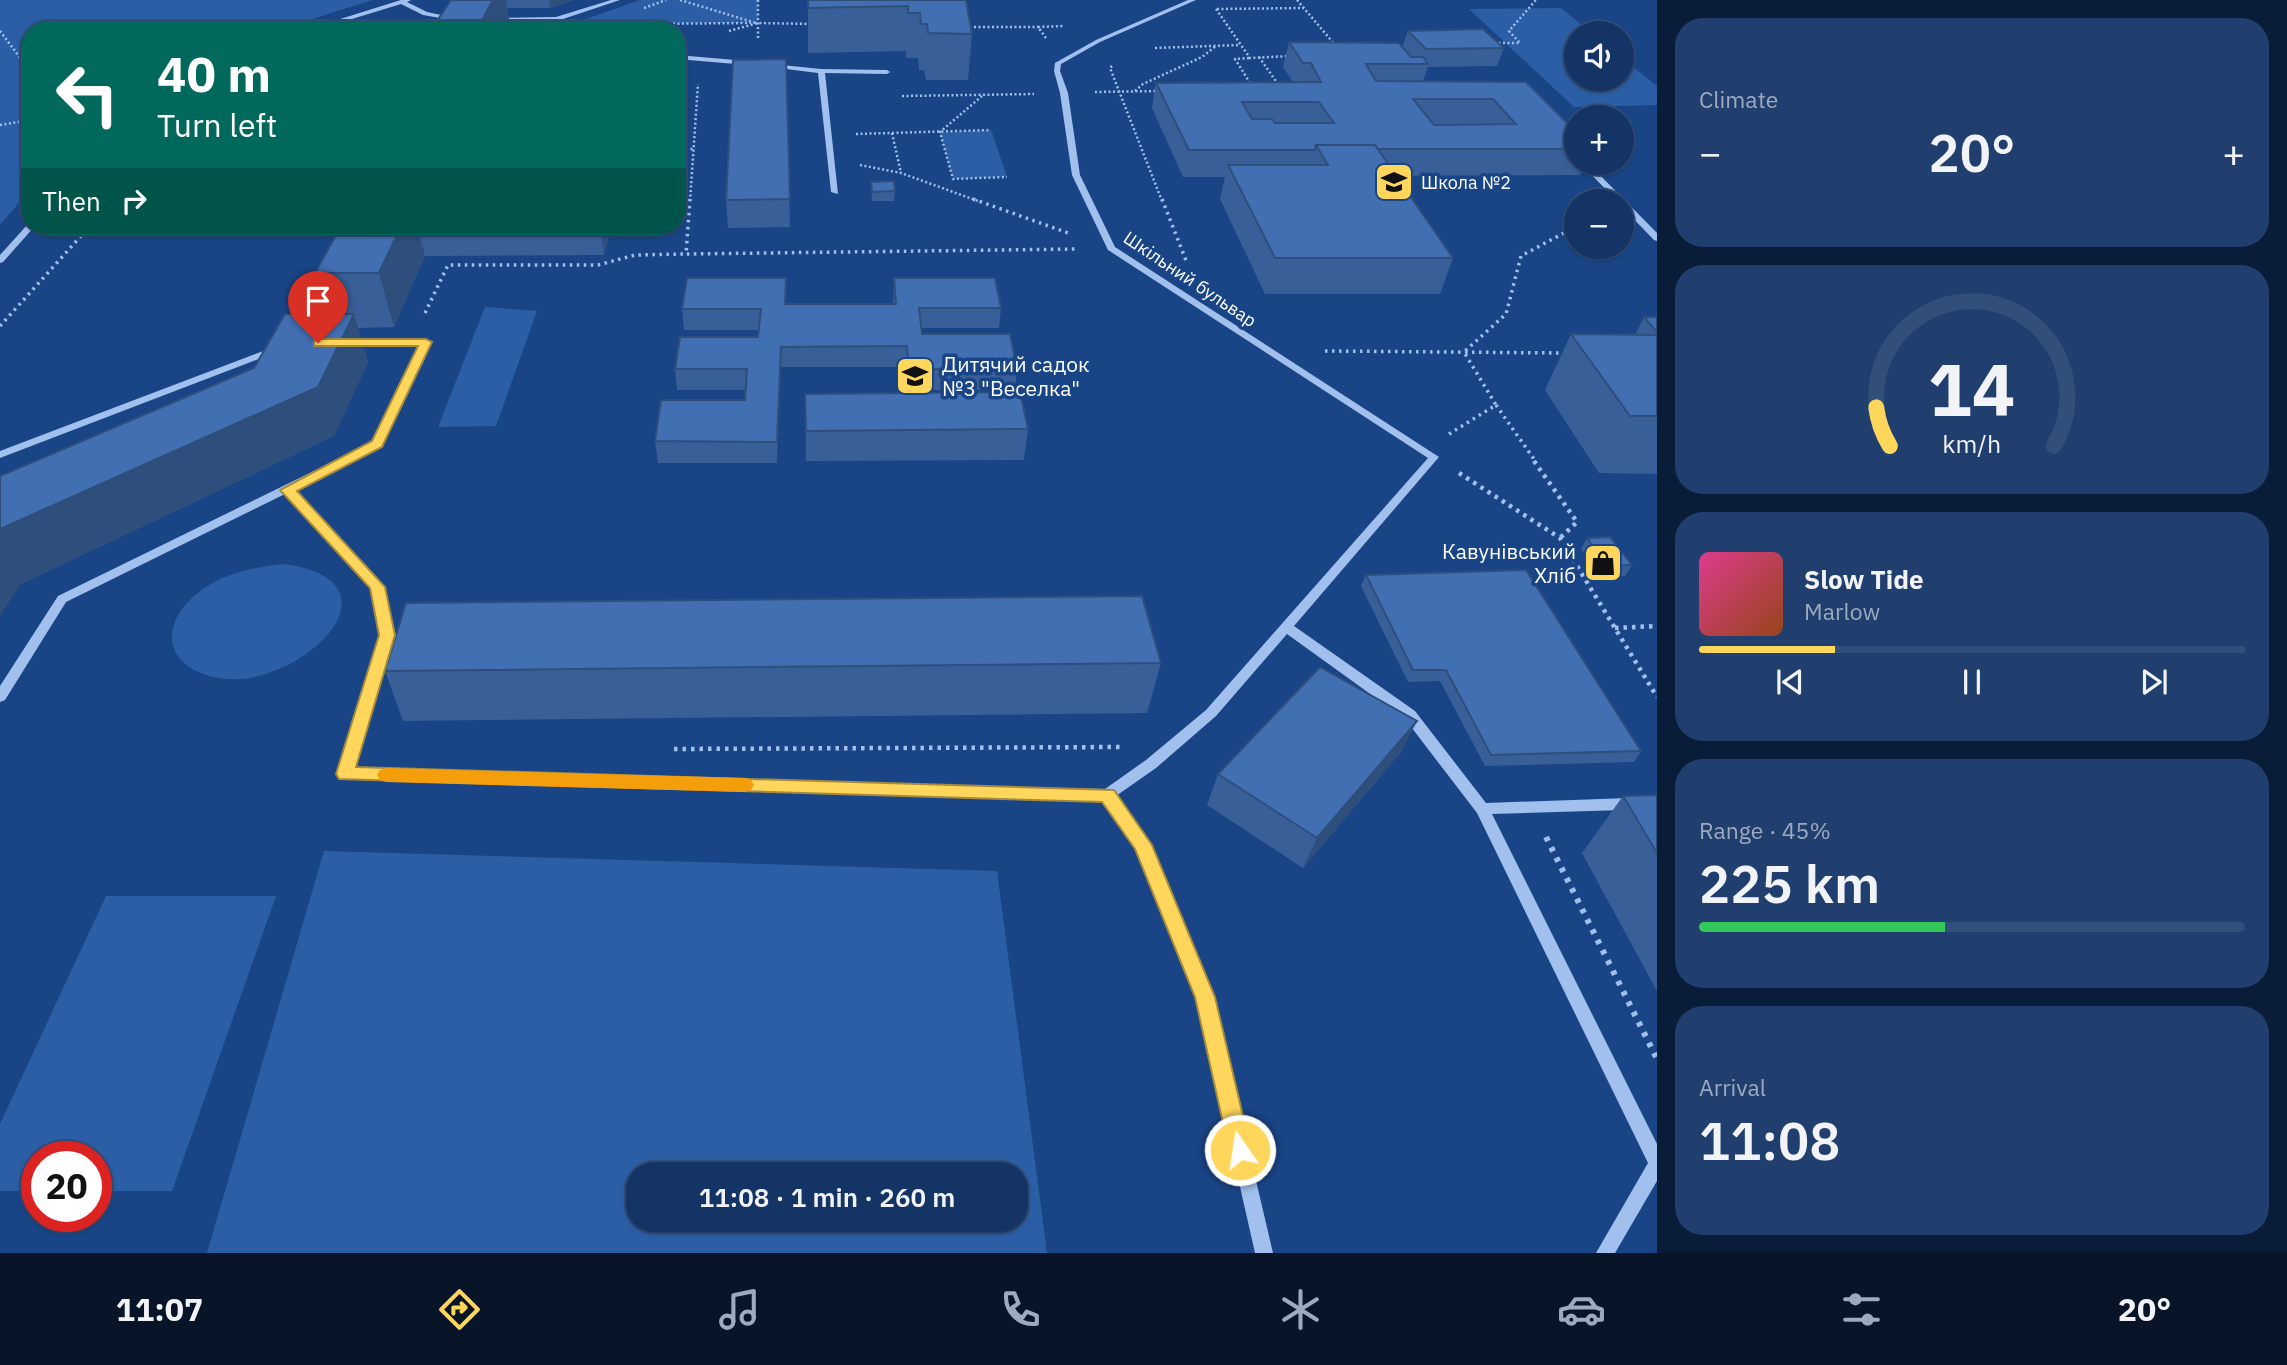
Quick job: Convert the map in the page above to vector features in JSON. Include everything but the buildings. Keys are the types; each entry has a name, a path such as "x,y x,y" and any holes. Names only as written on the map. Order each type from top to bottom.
{"street":[{"path":"561,21 617,0"},
{"name":"Шкільний бульвар","path":"1194,0 1098,41 1058,64 1057,71 1064,93 1076,175 1111,248 1428,454"},
{"path":"338,21 404,1 425,14 462,20"},
{"path":"486,20 509,21"},
{"path":"686,58 821,71 887,72"},
{"path":"821,71 835,192"},
{"path":"1596,175 1657,238"},
{"path":"0,260 23,235"},
{"path":"0,697 62,599 377,444 426,342 331,343"},
{"path":"0,455 280,348"},
{"path":"288,490 378,587 387,635 345,774 1107,795 1151,764 1211,713 1428,454"},
{"path":"1285,626 1410,715 1482,809 1657,1163"},
{"path":"1107,795 1143,845 1205,997 1264,1253"},
{"path":"1482,809 1657,803"}],"lane":[{"path":"1605,1253 1657,1163"}],"path":[{"path":"680,0 758,23"},
{"path":"758,0 758,64"},
{"path":"1209,0 1250,58"},
{"path":"1297,0 1344,55"},
{"path":"1494,43 1520,43 1509,30 1536,0"},
{"path":"1216,9 1304,8"},
{"path":"718,35 758,23"},
{"path":"686,24 813,24"},
{"path":"965,27 1038,27"},
{"path":"0,31 2,38 21,60"},
{"path":"1155,48 1241,45"},
{"path":"1135,91 1143,84 1202,57 1217,46"},
{"path":"1256,91 1235,59 1295,56"},
{"path":"1259,57 1283,91"},
{"path":"686,254 699,59"},
{"path":"1119,60 1110,68 1186,260 1193,301"},
{"path":"940,132 982,95 1162,91"},
{"path":"0,125 21,122"},
{"path":"829,134 991,131"},
{"path":"940,132 953,179 1007,177"},
{"path":"891,133 901,173"},
{"path":"686,149 695,149"},
{"path":"831,159 901,173 1111,248"},
{"path":"1464,352 1506,314 1521,256 1564,233"},
{"path":"0,326 82,235"},
{"path":"395,344 421,323 448,265 598,265 635,256 686,254 1111,248"},
{"path":"1464,352 1496,405 1577,522 1560,538"},
{"path":"1274,353 1574,353"},
{"path":"1496,405 1428,454 1560,538 1657,698"},
{"path":"1615,628 1657,626"},
{"path":"671,748 1128,747"},
{"path":"1557,833 1545,835 1657,1059"}],"shaded area":[{"path":"0,0 373,0 306,21 21,21 21,200 0,225"},
{"path":"640,0 758,0 758,23 580,21"},
{"path":"1561,8 1577,21 1564,21 1564,91 1634,91 1634,68 1657,86 1657,105 1572,105 1469,9"},
{"path":"991,130 1007,177 953,179 940,132"},
{"path":"485,307 537,311 496,426 438,427"},
{"path":"284,564 322,575 339,592 340,613 328,635 305,655 276,670 244,679 213,677 182,661 175,651 172,639 174,626 189,601 212,583 232,574"},
{"path":"324,851 997,871 1047,1253 207,1253"},
{"path":"106,896 276,896 172,1191 112,1191 112,1141 21,1141 21,1191 0,1191 0,1124"}],"slow traffic":[{"path":"386,775 745,785"}],"place":[{"name":"Школа №2","path":"1394,182"},
{"name":"Дитячий садок №3 \"Веселка\"","path":"915,376"},
{"name":"Кавунівський Хліб","path":"1603,563"}],"route":[{"path":"318,343 426,342 377,444 288,490 378,587 387,635 345,774 1107,795 1143,845 1205,997 1240,1150"}]}
